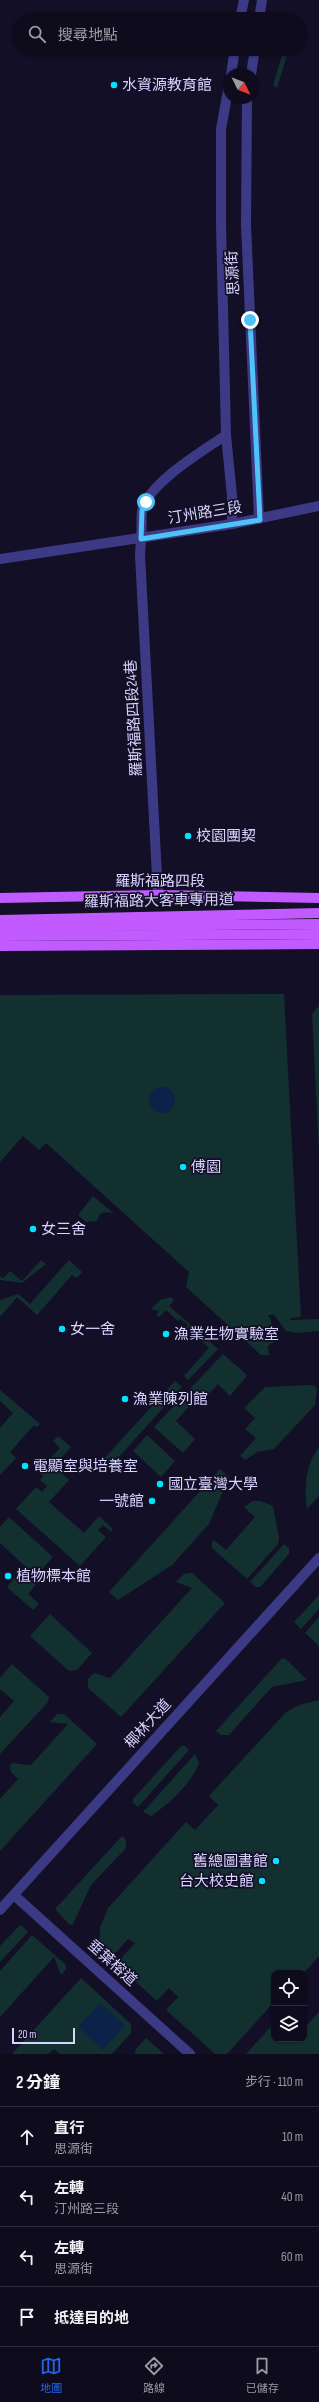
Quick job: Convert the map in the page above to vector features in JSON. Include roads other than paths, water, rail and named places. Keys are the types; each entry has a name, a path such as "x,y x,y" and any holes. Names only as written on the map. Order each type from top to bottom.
{"main road":[{"name":"羅斯福路四段","path":"0,898 158,895 319,898"},
{"name":"羅斯福路大客車專用道","path":"0,920 319,913"},
{"name":"羅斯福路大客車專用道","path":"0,928 319,924"},
{"path":"0,936 319,934"},
{"path":"0,946 319,944"}],"street":[{"path":"241,12 244,0"},
{"path":"260,12 262,0"},
{"path":"232,68 234,56"},
{"path":"252,68 254,56"},
{"name":"思源街","path":"226,104 221,137 226,435 232,496 232,524"},
{"name":"思源街","path":"247,104 246,226 260,520"},
{"path":"141,539 142,511 146,502 158,487 181,466 226,435"},
{"name":"汀州路三段","path":"0,559 260,520 319,506"},
{"name":"羅斯福路四段24巷","path":"141,539 140,555 158,895"},
{"name":"椰林大道","path":"0,1910 319,1558"},
{"name":"垂葉榕道","path":"14,1895 190,2054"}],"water":[{"path":"162,1087 171,1091 175,1100 171,1109 162,1113 153,1109 149,1100 153,1091"},
{"path":"100,2003 125,2025 103,2050 78,2027"}],"place":[{"name":"水資源教育館","path":"114,85"},
{"name":"校園團契","path":"188,836"},
{"name":"傅園","path":"183,1167"},
{"name":"女三舍","path":"33,1229"},
{"name":"女一舍","path":"62,1329"},
{"name":"漁業生物實驗室","path":"166,1334"},
{"name":"漁業陳列館","path":"125,1399"},
{"name":"電顯室與培養室","path":"25,1466"},
{"name":"國立臺灣大學","path":"160,1484"},
{"name":"一號館","path":"152,1501"},
{"name":"植物標本館","path":"8,1576"},
{"name":"舊總圖書館","path":"276,1861"},
{"name":"台大校史館","path":"262,1881"}]}
